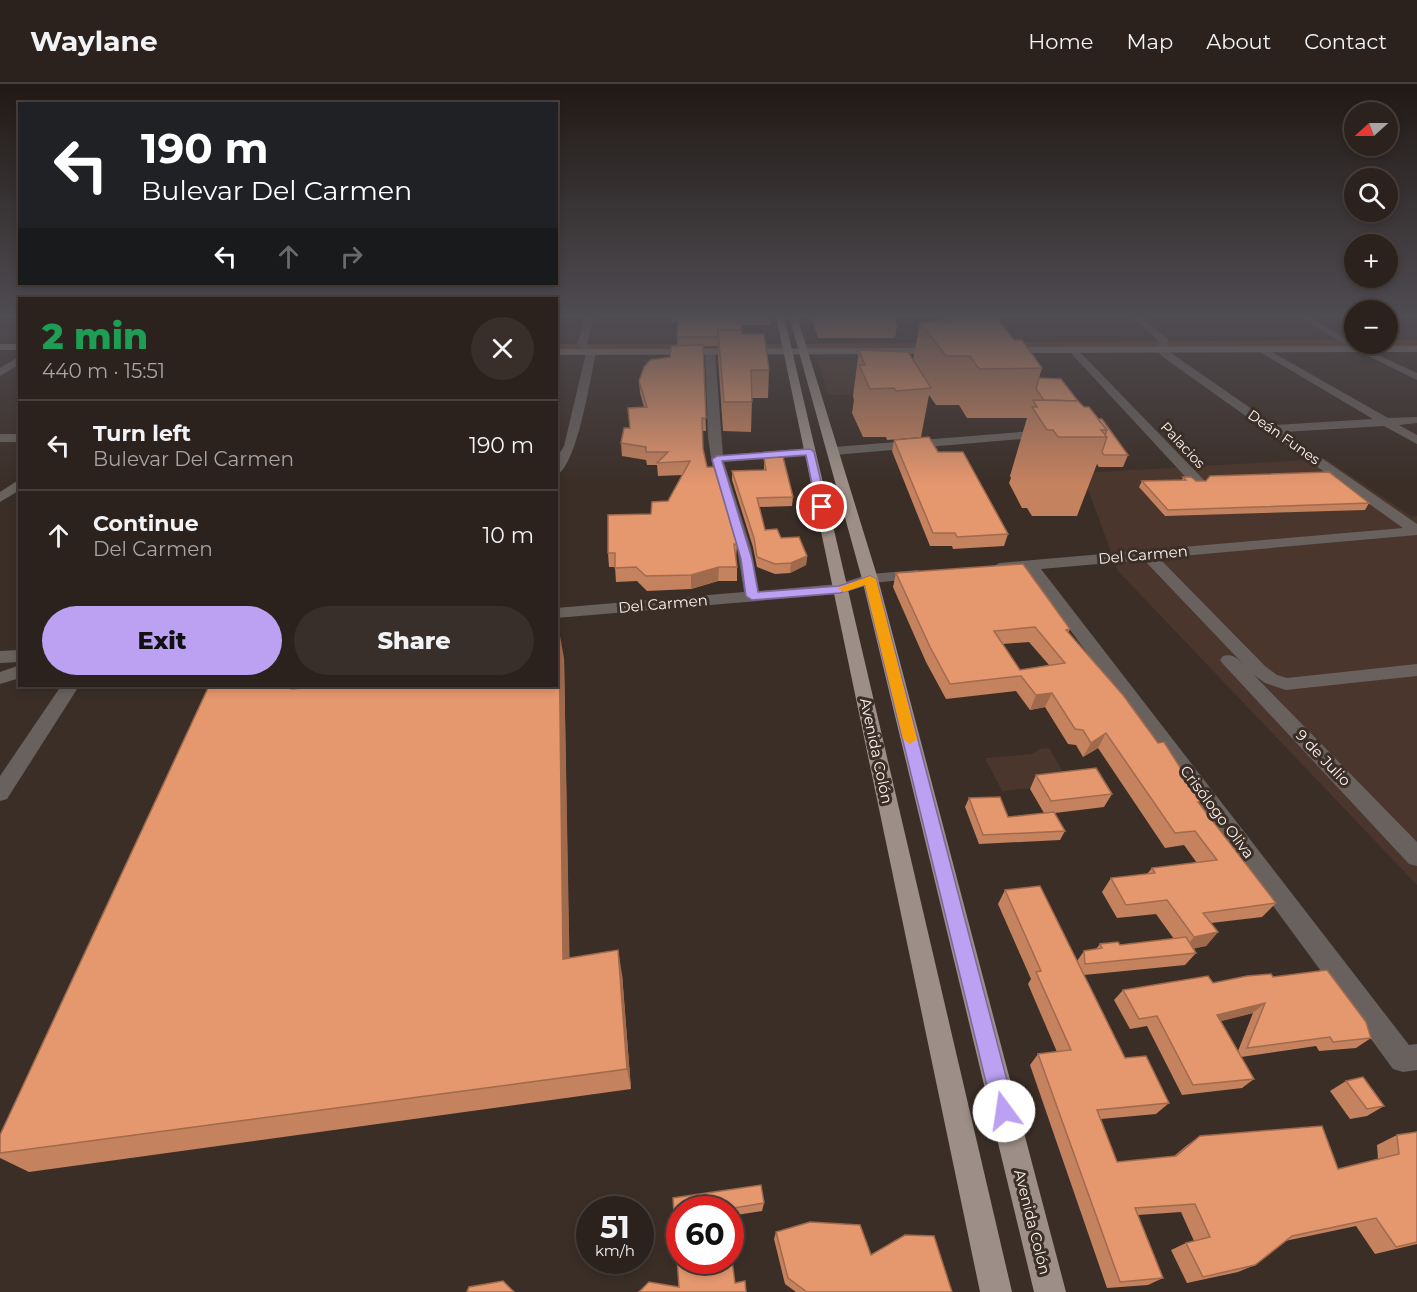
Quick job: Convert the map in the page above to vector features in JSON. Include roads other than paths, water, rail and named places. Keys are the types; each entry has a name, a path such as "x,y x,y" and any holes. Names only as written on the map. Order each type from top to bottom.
{"main road":[{"name":"Avenida Colón","path":"793,372 996,1292"},
{"name":"Avenida Colón","path":"810,372 870,579 1050,1292"}],"street":[{"path":"558,467 570,446 587,372"},
{"path":"711,372 717,459 747,559 752,596"},
{"name":"Palacios","path":"1093,372 1197,482"},
{"name":"Deán Funes","path":"1199,372 1273,429 1417,531"},
{"path":"1301,372 1417,440"},
{"path":"834,451 1034,434 1041,431 1034,415"},
{"path":"1273,429 1417,420"},
{"path":"558,434 573,434"},
{"path":"0,438 18,438"},
{"path":"717,459 810,452"},
{"path":"0,498 18,484"},
{"name":"Del Carmen","path":"984,569 1417,531"},
{"path":"1148,555 1259,670 1271,679 1286,684 1417,670"},
{"name":"Crisólogo Oliva","path":"1030,565 1410,1058"},
{"path":"870,579 939,573"},
{"name":"Del Carmen","path":"558,613 840,589 870,579"},
{"path":"0,657 18,656"},
{"name":"9 de Julio","path":"1229,660 1417,857"},
{"path":"0,678 18,672"},
{"path":"0,793 69,687"}]}
